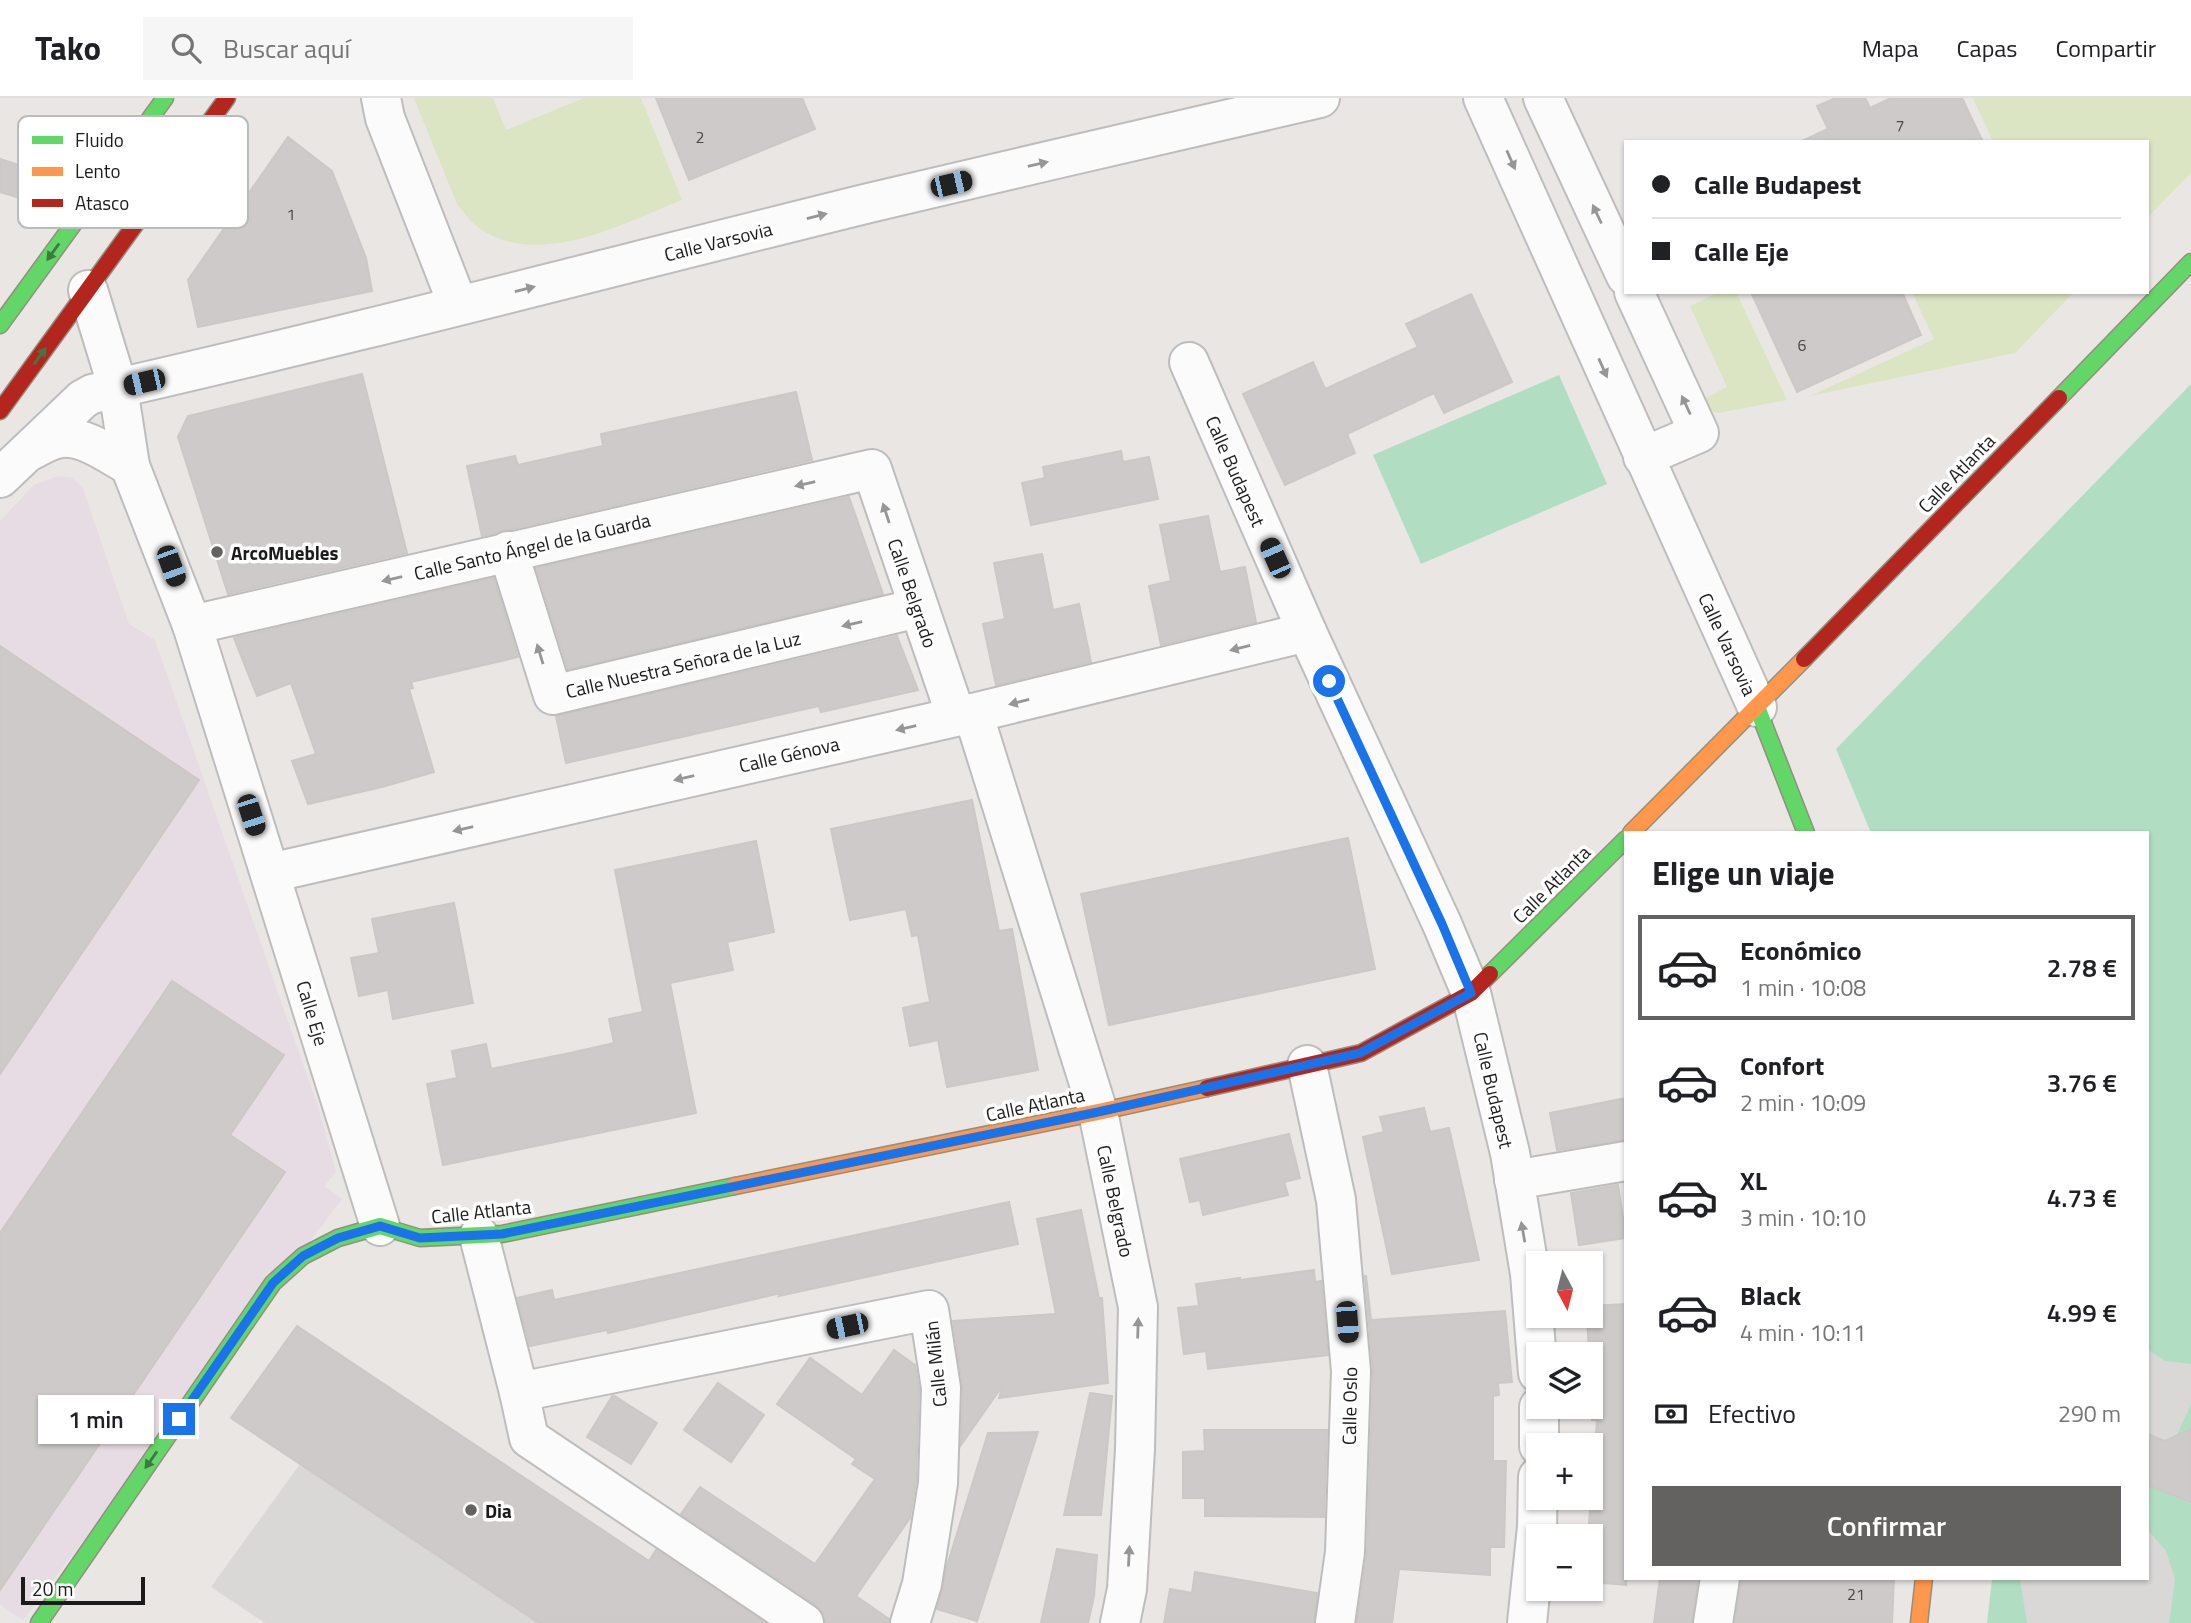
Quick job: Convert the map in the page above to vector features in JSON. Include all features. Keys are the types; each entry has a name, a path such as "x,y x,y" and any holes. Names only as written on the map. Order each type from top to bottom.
{"street":[{"path":"152,116 165,98"},
{"path":"214,116 227,98"},
{"path":"381,98 385,118 458,305"},
{"name":"Calle Varsovia","path":"12,466 83,399 92,394 380,327 458,305 872,202 1320,98"},
{"name":"Calle Varsovia","path":"1483,98 1757,707 1805,831"},
{"path":"1542,98 1624,272"},
{"path":"0,325 71,228"},
{"path":"0,411 133,228"},
{"name":"Calle Atlanta","path":"1634,831 2191,262"},
{"name":"Calle Eje","path":"88,290 118,388 130,466 192,625 380,1226"},
{"path":"1634,294 1699,433 1643,457"},
{"name":"Calle Budapest","path":"1189,362 1307,632 1442,924 1471,993 1510,1153 1530,1274 1535,1342"},
{"path":"12,466 50,441 62,438 75,439 130,466"},
{"name":"Calle Santo Ángel de la Guarda","path":"192,625 872,469"},
{"name":"Calle Belgrado","path":"872,469 918,608 964,715 1098,1112 1138,1307 1135,1449 1127,1589 1120,1623"},
{"name":"Calle Nuestra Señora de la Luz","path":"508,551 553,695 918,608"},
{"name":"Calle Génova","path":"270,873 964,715 1307,632"},
{"name":"Calle Atlanta","path":"380,1226 420,1238 502,1234 1098,1112 1360,1053 1471,993 1624,841"},
{"name":"Calle Oslo","path":"1307,1065 1336,1200 1351,1371 1345,1552 1335,1623"},
{"path":"1514,1180 1624,1161"},
{"path":"39,1623 273,1283 303,1256 338,1238 380,1226"},
{"path":"479,1236 530,1438 804,1623"},
{"name":"Calle Milán","path":"519,1392 929,1310 941,1388 938,1483 922,1584 910,1623"},
{"path":"1527,1623 1537,1510"},
{"path":"1713,1623 1720,1580"},
{"path":"1919,1623 1924,1580"}],"shaded area":[{"path":"58,476 72,478 83,488 129,624 155,640 319,1110 336,1172 324,1186 342,1199 23,1620 0,1605 0,521 34,485"},
{"path":"2149,1350 2165,1361 2191,1364 2191,1404 2172,1446 2149,1447"},
{"path":"300,1464 539,1623 265,1623 211,1587"},
{"path":"2149,1531 2166,1551 2175,1579 2169,1623 2027,1623 2020,1580 2149,1580"}],"green space":[{"path":"414,98 493,98 506,130 584,98 641,98 682,200 608,230 554,244 527,245 502,240 479,228 457,204"},
{"path":"1973,98 2191,98 2191,173 2149,216 2149,140 1992,140"},
{"path":"1715,294 1737,294 1787,400 1718,413 1708,410 1700,401 1727,387 1690,306"},
{"path":"1913,294 2072,294 2015,353 1810,396 1934,339"},
{"path":"1559,375 1607,484 1421,564 1373,455"},
{"path":"2191,384 2191,1623 1987,1623 1992,1580 2149,1580 2149,831 1870,831 1836,749"}],"building":[{"path":"656,98 802,98 815,129 689,180"},
{"path":"1836,98 1865,98 1870,108 1891,98 1962,98 1982,140 1804,140 1828,129 1817,106"},
{"path":"288,137 332,171 366,258 372,291 198,327 188,280 224,228 248,228 248,194"},
{"path":"0,159 18,165 18,197 0,192"},
{"path":"1471,294 1512,382 1444,413 1434,393 1347,434 1355,453 1285,485 1243,394 1313,362 1325,389 1418,347 1406,324"},
{"path":"1752,294 1903,294 1921,335 1797,392"},
{"path":"362,374 407,553 228,594 178,437 188,416"},
{"path":"796,392 812,460 482,536 467,466 515,456 518,465 603,446 601,434"},
{"path":"1121,451 1123,462 1149,457 1158,499 1031,525 1022,483 1045,478 1043,467"},
{"path":"849,497 883,594 568,669 536,568"},
{"path":"1208,516 1220,572 1245,567 1256,622 1161,645 1149,586 1171,581 1160,525"},
{"path":"1042,554 1053,610 1079,604 1091,662 996,685 983,624 1005,619 994,563"},
{"path":"494,578 518,657 411,682 413,688 409,689 434,772 308,804 292,761 316,754 291,683 257,696 234,638"},
{"path":"897,636 918,690 821,712 819,706 566,763 556,716"},
{"path":"0,646 199,780 0,1074"},
{"path":"972,800 999,931 1012,929 1038,1070 947,1087 938,1040 910,1046 903,1008 930,1002 918,935 912,936 906,909 850,920 831,829"},
{"path":"1348,838 1375,969 1109,1025 1081,894"},
{"path":"756,841 774,932 727,942 733,970 670,983 696,1113 443,1165 427,1084 457,1078 452,1051 486,1044 491,1069 570,1053 614,1043 609,1019 643,1012 615,870"},
{"path":"454,903 473,1003 393,1019 388,990 359,996 351,958 379,953 372,919"},
{"path":"172,981 284,1055 230,1135 285,1172 0,1590 0,1233"},
{"path":"1624,1098 1624,1140 1557,1150 1550,1113"},
{"path":"1424,1108 1430,1132 1449,1128 1479,1260 1392,1274 1363,1137 1384,1132 1380,1117"},
{"path":"1289,1134 1300,1178 1284,1182 1288,1195 1203,1215 1200,1200 1190,1202 1180,1159"},
{"path":"1618,1185 1624,1238 1579,1245 1571,1193"},
{"path":"1009,1202 1018,1244 779,1296 781,1293 608,1333 607,1330 530,1346 517,1298 552,1290 554,1300"},
{"path":"1081,1210 1099,1298 1102,1298 1108,1383 999,1398 1003,1385 961,1445 963,1388 953,1321 1056,1314 1037,1219"},
{"path":"1314,1270 1315,1282 1321,1281 1328,1355 1208,1369 1206,1351 1184,1354 1178,1308 1199,1306 1196,1284"},
{"path":"1365,1276 1371,1320 1505,1311 1512,1382 1498,1383 1499,1395 1493,1396 1493,1461 1506,1461 1504,1547 1490,1547 1490,1575 1399,1569 1392,1623 1357,1623 1367,1553 1373,1372"},
{"path":"1624,1304 1626,1585 1603,1583 1603,1524 1589,1524 1590,1510 1603,1510 1603,1433 1596,1433 1597,1420 1592,1419 1603,1419 1603,1342 1588,1342 1588,1328 1603,1328 1603,1305"},
{"name":"Dia","path":"297,1326 649,1561 656,1550 765,1623 539,1623 231,1418"},
{"path":"894,1350 915,1365 919,1389 916,1481 910,1518 856,1596 889,1619 889,1623 826,1623 823,1613 816,1605 681,1514 700,1487 815,1564 875,1479 852,1464 856,1459 777,1404 810,1358 862,1395"},
{"path":"718,1383 764,1415 731,1462 684,1430"},
{"path":"1090,1393 1112,1396 1101,1515 1064,1515"},
{"path":"613,1395 657,1423 631,1464 587,1437"},
{"path":"2191,1429 2191,1502 2149,1486 2149,1435 2165,1441"},
{"path":"1204,1430 1327,1430 1324,1517 1205,1516 1205,1498 1183,1498 1183,1452 1205,1451"},
{"path":"1038,1432 977,1621 937,1609 947,1566 988,1433"},
{"path":"1057,1549 1097,1555 1094,1596 1088,1623 1041,1623"},
{"path":"1195,1572 1317,1593 1314,1623 1164,1623 1170,1589 1192,1593"},
{"path":"1660,1580 1698,1580 1692,1623 1654,1623"},
{"path":"1741,1580 1894,1580 1892,1623 1735,1623"}],"traffic: fast":[{"path":"152,116 165,98"},
{"path":"0,325 71,228"},
{"path":"2059,398 2191,262"},
{"path":"1757,707 1805,831"},
{"path":"1490,974 1624,841"},
{"path":"39,1623 273,1283 303,1256 338,1238 380,1226 420,1238 502,1234 735,1186"}],"traffic: slow":[{"path":"1633,831 1804,659"},
{"path":"735,1186 1207,1088"},
{"path":"1919,1623 1924,1580"}],"traffic: jam":[{"path":"214,116 227,98"},
{"path":"0,411 133,228"},
{"path":"1804,659 2059,398"},
{"path":"1207,1088 1361,1053 1471,993 1490,974"}],"place":[{"name":"ArcoMuebles","path":"217,552"},
{"name":"Dia","path":"471,1510"}],"route":[{"path":"179,1419 273,1283 303,1256 338,1238 380,1226 420,1238 502,1234 1098,1112 1360,1053 1471,993 1442,924 1329,681"}]}
